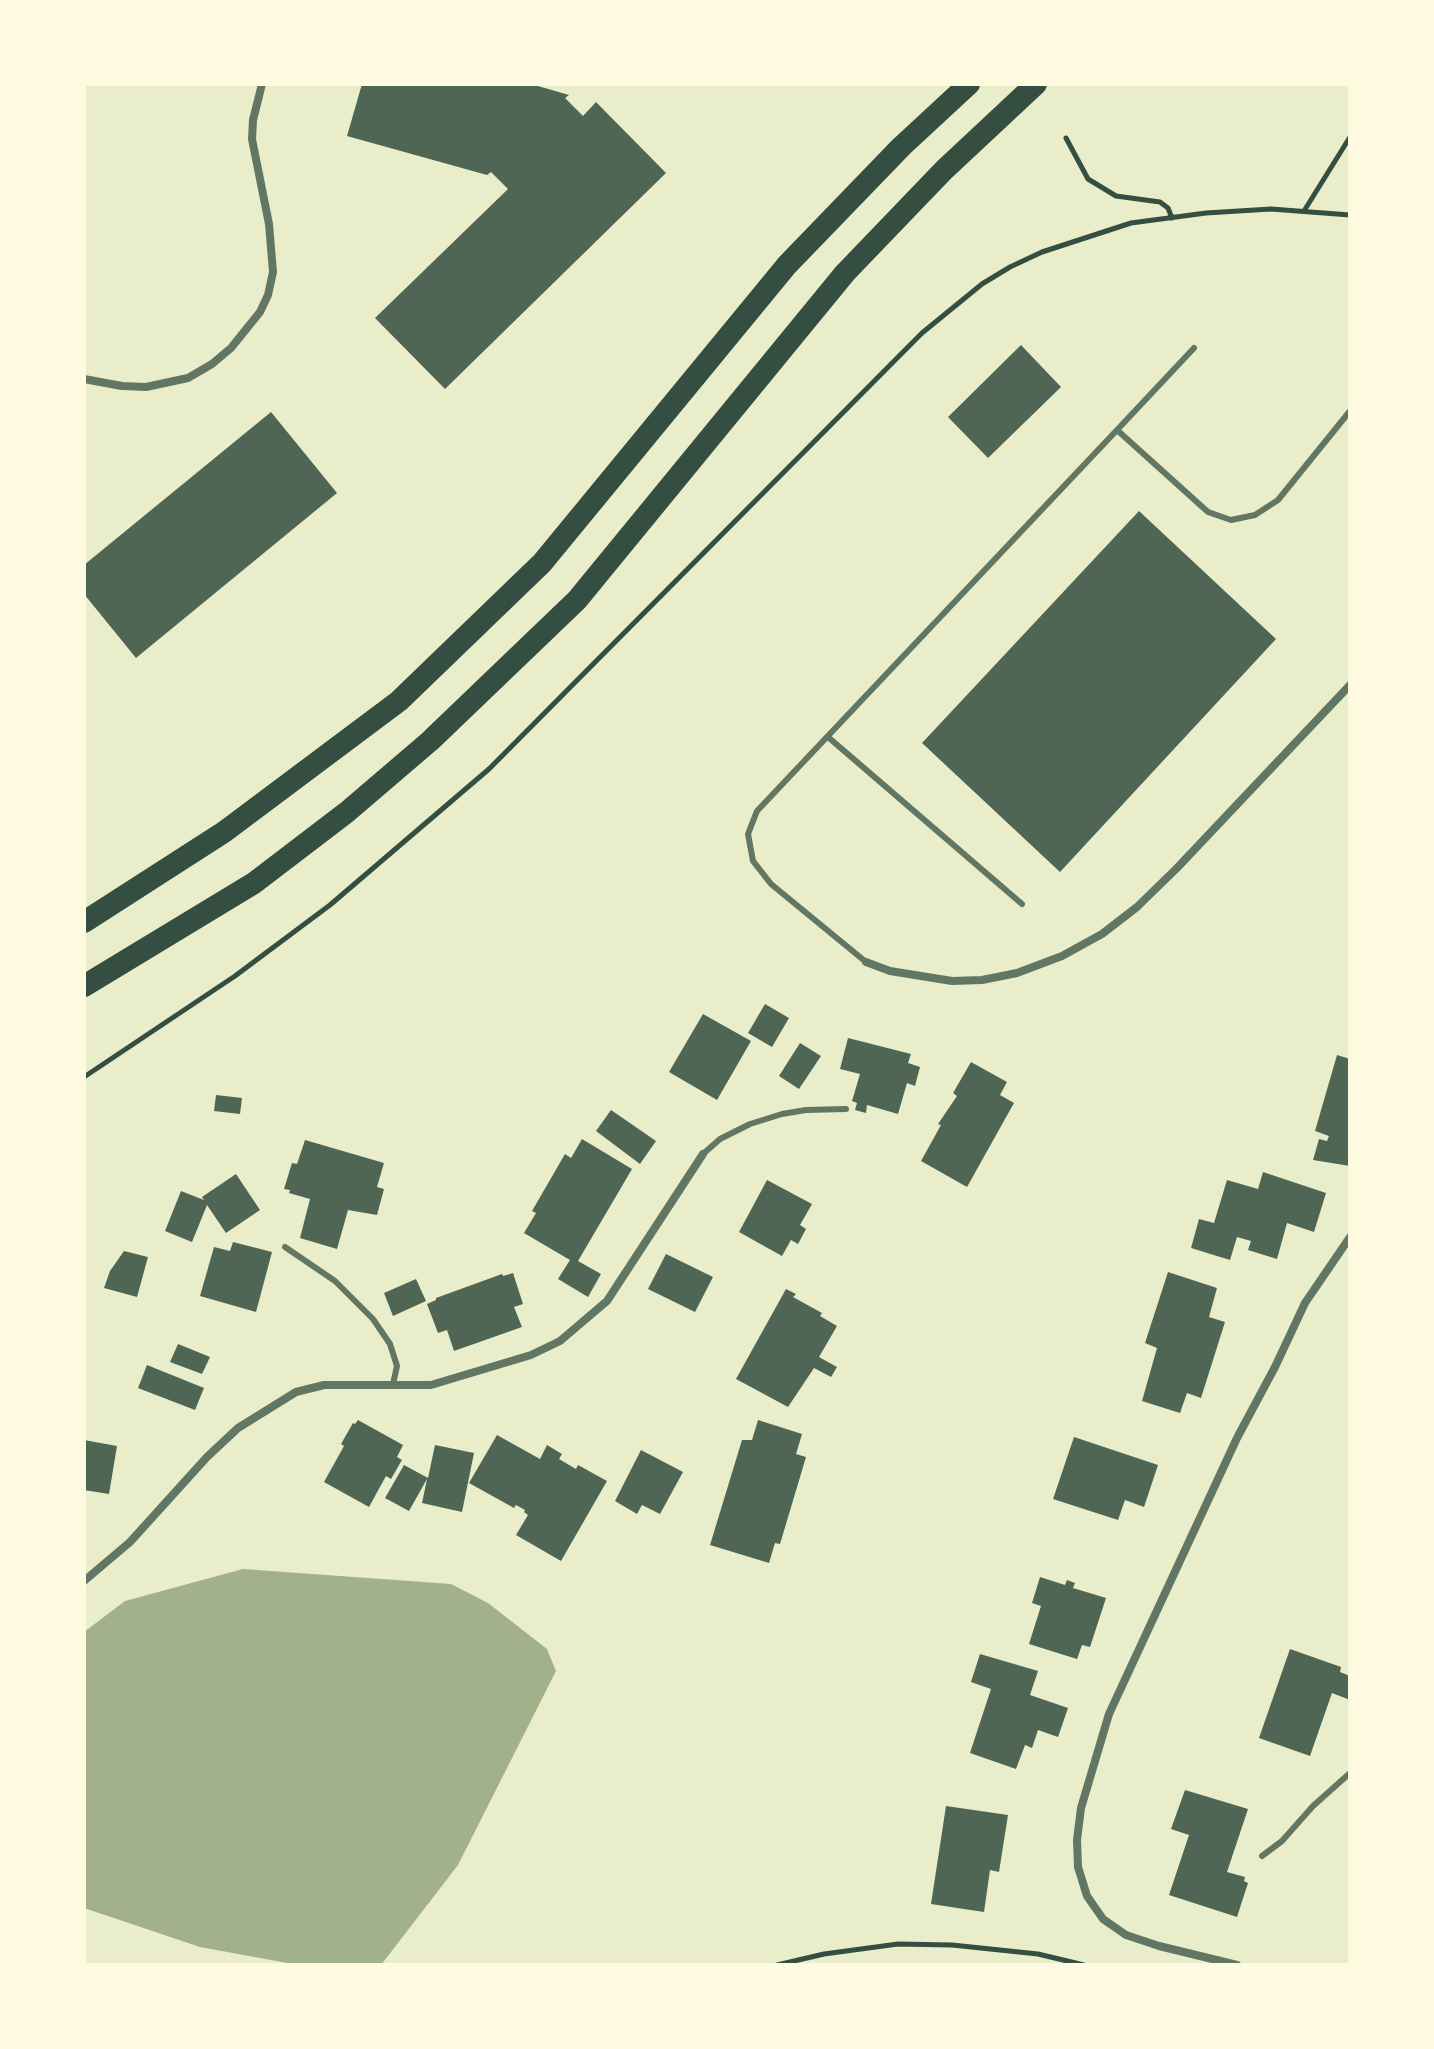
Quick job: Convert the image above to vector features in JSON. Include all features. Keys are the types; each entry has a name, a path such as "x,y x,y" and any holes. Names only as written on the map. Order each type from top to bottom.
{"highway":[{"path":"84,922 224,832 399,701 542,563 787,265 901,147 969,84"},
{"path":"84,986 254,883 347,812 430,741 577,600 845,273 944,170 1036,84"}],"street":[{"path":"84,379 146,387 188,378 231,348 260,312 273,272 269,224 252,139 253,120 262,84"},
{"path":"866,962 890,971 952,981 982,980 1017,973 1062,956 1102,934 1137,907 1177,868 1350,685"},
{"path":"84,1581 130,1542 207,1457 238,1428 296,1392 324,1385 431,1385 531,1355 560,1341 607,1301 703,1154"},
{"path":"1237,1965 1137,1939 1103,1919 1087,1896 1078,1867 1081,1808 1109,1714 1230,1453 1305,1303 1350,1237"}],"lane":[{"path":"866,962 771,884 753,861 748,834 757,811 1194,348"},
{"path":"1117,430 1208,512 1231,520 1255,515 1278,500 1350,411"},
{"path":"828,737 1022,904"},
{"path":"703,1154 720,1139 750,1124 806,1110 846,1109"},
{"path":"285,1247 335,1281 373,1319 390,1344 397,1366 393,1384"},
{"path":"1262,1856 1282,1841 1313,1806 1350,1773"}],"path":[{"path":"1304,211 1350,137"},
{"path":"1066,138 1088,179 1116,196 1160,202 1168,208 1172,218"},
{"path":"84,1077 235,976 330,905 489,769 922,333 949,309 1010,267 1042,252 1131,223 1206,213 1271,209 1350,215"},
{"path":"777,1965 824,1954 898,1944 952,1945 1038,1954 1084,1965"}],"shaded area":[{"path":"243,1569 451,1584 488,1603 547,1649 556,1671 458,1865 381,1965 298,1965 200,1947 84,1908 84,1632 125,1601"}],"building":[{"path":"362,84 531,84 569,95 565,98 583,116 596,102 666,173 445,389 375,318 508,189 491,172 487,175 347,136"},
{"path":"1021,345 1061,387 988,458 948,417"},
{"path":"271,412 337,493 136,658 84,594 84,565"},
{"path":"1139,511 1276,639 1060,872 922,743"},
{"path":"765,1004 789,1018 772,1047 748,1033"},
{"path":"703,1014 751,1041 717,1100 669,1072"},
{"path":"848,1038 911,1054 908,1063 920,1067 915,1086 907,1083 898,1114 867,1105 866,1113 855,1110 857,1103 852,1101 860,1074 840,1069"},
{"path":"800,1043 821,1056 799,1089 779,1076"},
{"path":"1337,1055 1350,1059 1350,1166 1313,1160 1319,1139 1327,1141 1329,1136 1315,1131"},
{"path":"971,1062 1007,1082 1000,1095 1014,1103 967,1187 921,1161 941,1125 938,1124 957,1096 953,1093"},
{"path":"216,1095 242,1098 240,1114 214,1111"},
{"path":"611,1110 656,1141 640,1164 596,1131"},
{"path":"582,1139 632,1169 578,1261 601,1274 588,1297 558,1279 570,1260 524,1233 536,1213 532,1211 565,1154 571,1158"},
{"path":"305,1140 384,1163 377,1187 384,1189 377,1215 348,1210 337,1249 300,1238 310,1199 284,1189 292,1163 297,1164"},
{"path":"1263,1172 1326,1193 1314,1232 1287,1223 1277,1259 1248,1250 1251,1241 1237,1237 1230,1260 1191,1248 1199,1219 1214,1223 1227,1180 1258,1189"},
{"path":"236,1174 260,1210 226,1233 207,1205 192,1242 165,1231 181,1191 204,1200 202,1197"},
{"path":"767,1180 812,1204 800,1225 806,1229 798,1244 791,1240 782,1256 739,1232"},
{"path":"233,1242 272,1252 256,1312 200,1296 214,1247 230,1251"},
{"path":"124,1251 148,1257 137,1297 104,1288 110,1271"},
{"path":"666,1254 713,1277 695,1312 648,1289"},
{"path":"1168,1272 1217,1288 1209,1317 1225,1322 1201,1398 1187,1393 1180,1413 1142,1401 1157,1348 1145,1343"},
{"path":"513,1273 523,1304 514,1307 522,1327 454,1351 447,1330 438,1333 427,1304 502,1274"},
{"path":"416,1279 426,1301 393,1316 384,1293"},
{"path":"786,1289 837,1326 819,1357 837,1367 831,1377 814,1368 788,1407 736,1379"},
{"path":"178,1344 210,1357 202,1374 170,1362"},
{"path":"147,1365 204,1388 195,1410 138,1388"},
{"path":"358,1420 403,1445 397,1457 402,1460 391,1479 386,1476 369,1507 324,1482 344,1446 341,1444"},
{"path":"758,1420 802,1434 796,1454 806,1457 780,1544 775,1543 769,1563 710,1545 742,1440 752,1440"},
{"path":"497,1435 540,1459 547,1445 562,1454 559,1459 576,1469 578,1465 607,1481 561,1561 516,1535 528,1515 525,1510 516,1505 514,1508 469,1483"},
{"path":"1074,1437 1158,1465 1144,1507 1125,1500 1118,1520 1053,1499"},
{"path":"84,1440 117,1446 109,1494 84,1490"},
{"path":"435,1445 474,1453 462,1512 422,1503 427,1479 409,1511 385,1498 404,1465 428,1478"},
{"path":"641,1450 683,1472 660,1514 642,1505 637,1514 615,1501"},
{"path":"1040,1577 1065,1585 1067,1580 1075,1583 1073,1588 1106,1598 1090,1647 1082,1645 1077,1659 1029,1644 1041,1606 1032,1603"},
{"path":"1290,1649 1341,1667 1340,1672 1350,1676 1350,1700 1332,1693 1310,1756 1259,1738"},
{"path":"980,1654 1038,1671 1030,1695 1068,1708 1058,1737 1038,1730 1032,1748 1025,1745 1016,1769 970,1753 991,1689 971,1682"},
{"path":"1185,1790 1248,1809 1227,1872 1245,1877 1244,1881 1248,1883 1237,1917 1169,1895 1189,1835 1171,1829"},
{"path":"946,1806 1008,1815 999,1872 990,1870 984,1912 931,1904"}]}
